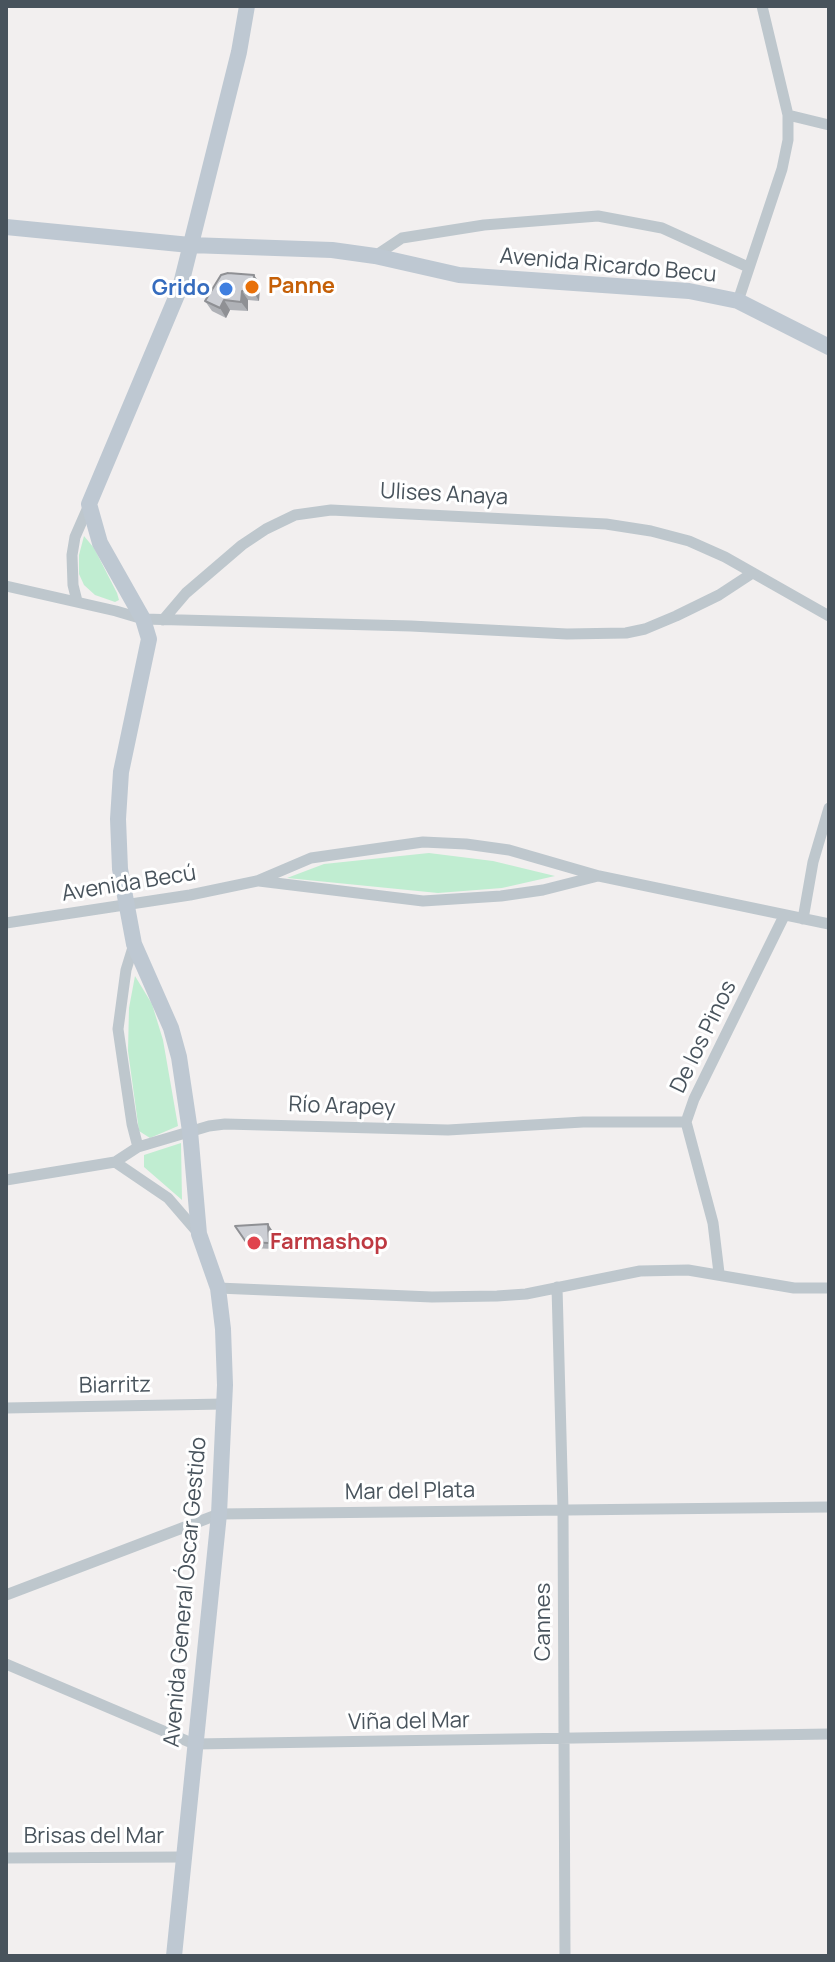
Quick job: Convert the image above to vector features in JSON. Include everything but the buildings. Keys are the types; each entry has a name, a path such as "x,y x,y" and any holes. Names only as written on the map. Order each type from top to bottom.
{"street":[{"path":"77,601 72,555 75,537 180,288 239,52 247,6"},
{"path":"738,301 782,169 788,140 788,115 762,6"},
{"path":"788,115 829,125"},
{"name":"Avenida Ricardo Becu","path":"375,256 402,238 484,225 598,216 662,228 748,267"},
{"name":"Avenida Ricardo Becu","path":"6,227 190,245 332,250 375,256 459,275 689,291 738,301 829,347"},
{"name":"Avenida General Óscar Gestido","path":"89,504 100,543 143,619 149,639 126,736 120,788 120,869 134,944 171,1028 179,1057 190,1131 199,1234 218,1288 223,1329 224,1404 219,1514 174,1956"},
{"name":"Ulises Anaya","path":"163,620 186,593 242,545 266,529 295,515 331,510 606,524 689,541 725,557 829,616"},
{"path":"6,586 143,619 411,626 567,634 626,633 645,629 719,595 751,574"},
{"path":"803,919 813,862 829,808"},
{"path":"257,881 311,858 423,842 509,850 599,876 829,924"},
{"path":"257,881 423,901 543,890 599,876"},
{"name":"Avenida Becú","path":"6,923 127,906 257,881"},
{"name":"De los Pinos","path":"719,1273 713,1223 686,1122 694,1099 784,916"},
{"name":"Avenida General Óscar Gestido","path":"134,944 126,970 118,1029 138,1147"},
{"name":"Río Arapey","path":"6,1180 115,1162 138,1147 225,1124 448,1130 583,1122 686,1122"},
{"name":"Avenida General Óscar Gestido","path":"115,1162 168,1198 199,1234"},
{"path":"218,1288 432,1297 526,1294 640,1271 688,1270 794,1288 829,1288"},
{"name":"Cannes","path":"557,1287 563,1510 565,1956"},
{"name":"Biarritz","path":"6,1408 224,1404"},
{"name":"Mar del Plata","path":"6,1595 219,1514 829,1507"},
{"name":"Viña del Mar","path":"6,1664 194,1744 829,1734"},
{"name":"Brisas del Mar","path":"6,1858 183,1857"}],"green space":[{"path":"84,536 94,548 119,600 115,602 95,595 84,585 79,574 79,555"},
{"path":"429,853 493,861 555,876 502,888 438,893 287,878 324,864"},
{"path":"135,976 152,1004 163,1040 178,1126 150,1138 139,1131 128,1051 129,1008"},
{"path":"181,1143 182,1200 144,1167 144,1155"}],"place":[{"name":"Panne","path":"252,287"},
{"name":"Grido","path":"226,289"},
{"name":"Farmashop","path":"254,1243"}]}
